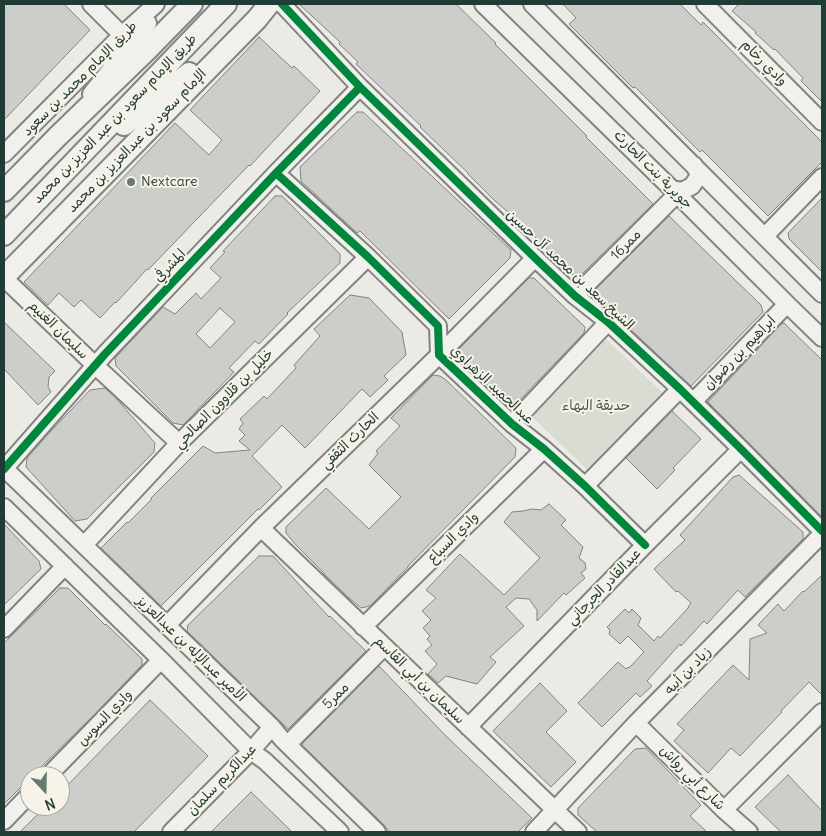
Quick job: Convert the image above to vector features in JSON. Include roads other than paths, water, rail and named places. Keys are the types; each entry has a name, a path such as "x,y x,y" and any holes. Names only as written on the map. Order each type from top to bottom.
{"main road":[{"name":"طريق الإمام سعود بن عبد العزيز بن محمد","path":"4,191 192,4"},
{"name":"طريق الإمام سعود بن عبد العزيز بن محمد","path":"10,228 226,4"},
{"path":"10,228 123,125 263,11"},
{"name":"الإمام سعود بن عبدالعزيز بن محمد","path":"4,277 263,11"}],"street":[{"path":"91,4 122,35"},
{"name":"طريق الإمام محمد بن سعود","path":"4,154 122,35 156,4"},
{"path":"58,136 163,4"},
{"name":"الشيخ سعد بن محمد آل حسين","path":"282,4 360,86 535,258 680,389 742,449 822,533"},
{"name":"جويرية بنت الحارث","path":"483,4 675,191 822,338"},
{"path":"532,4 822,294"},
{"name":"وادي رخام","path":"705,4 822,122"},
{"name":"المشرفي","path":"4,468 95,365 360,86"},
{"path":"675,191 682,191 692,186 698,177 694,165"},
{"name":"عبدالحميد الزهراوي","path":"276,173 438,326 439,354 512,424 544,449 585,486 645,545"},
{"path":"764,236 822,177"},
{"path":"693,210 693,196 700,187 712,186 717,188"},
{"name":"ممر16","path":"575,296 675,191"},
{"name":"خليل بن قلاوون الصالحي","path":"84,545 179,444 368,258"},
{"name":"الحارث الثقفي","path":"167,625 261,528 535,258"},
{"name":"سليمان الغنيم","path":"4,277 179,444"},
{"name":"ابراهيم بن رضوان","path":"693,402 787,304"},
{"path":"512,424 608,322"},
{"path":"585,486 680,389"},
{"name":"وادي السباع","path":"363,627 544,449"},
{"name":"عبدالقادر الجرجاني","path":"468,727 645,545 742,449"},
{"name":"الأمير عبدالإله بن عبدالعزيز","path":"4,468 378,832"},
{"name":"الأمير عبدالإله بن عبدالعزيز","path":"4,507 251,751 265,761 340,832"},
{"name":"سليمان بن أبي القاسم","path":"261,528 578,832"},
{"name":"زياد بن أبيه","path":"534,832 636,723 822,533"},
{"path":"4,629 65,566"},
{"name":"ممر5","path":"288,744 384,647"},
{"name":"وادي السوس","path":"58,766 161,660"},
{"path":"724,810 822,712"},
{"name":"شارع أبي رواش","path":"636,723 724,810 749,832"},
{"name":"عبدالكريم سلمان","path":"171,832 251,751 272,727"},
{"path":"4,821 20,804"}],"place":[{"name":"Nextcare","path":"131,182"}],"park label":[{"name":"حديقة البهاء","path":"596,406"}]}
